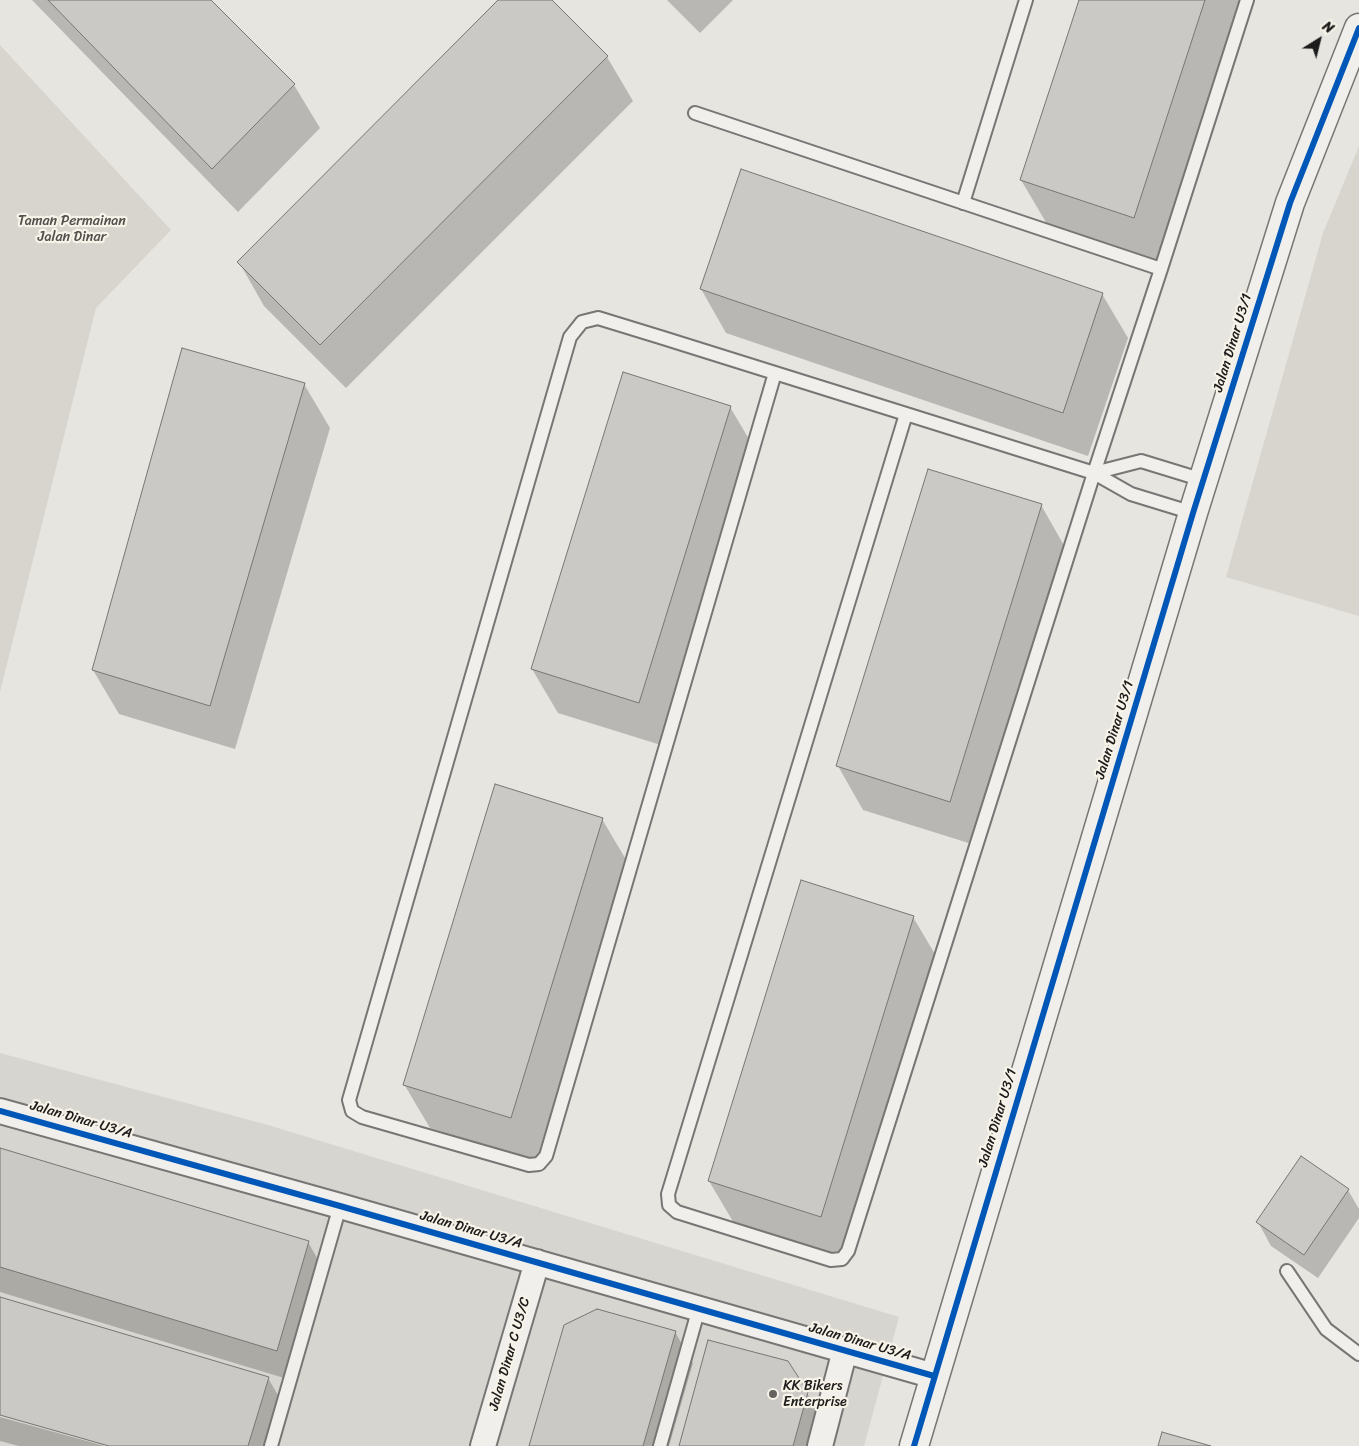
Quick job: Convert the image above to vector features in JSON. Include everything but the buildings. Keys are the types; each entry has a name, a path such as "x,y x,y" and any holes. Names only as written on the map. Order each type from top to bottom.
{"street":[{"name":"Jalan Dinar U3/1","path":"914,1446 1193,513 1290,202 1359,28"},
{"name":"Jalan Dinar U3/A","path":"0,1111 934,1376"},
{"name":"Jalan Dinar C U3/C","path":"483,1446 537,1262"},
{"path":"820,1446 844,1350"}],"lane":[{"path":"964,203 1026,0"},
{"path":"906,414 668,1194 668,1205 677,1212 831,1260 842,1259 848,1251 1094,472 1247,0"},
{"path":"695,113 1161,269"},
{"path":"775,373 546,1156 539,1164 529,1165 362,1117 352,1111 349,1100 570,337 582,322 598,318 1094,472 1131,494 1193,513"},
{"path":"1094,472 1141,461 1203,480"},
{"path":"271,1446 340,1206"},
{"path":"1287,1271 1326,1329 1359,1354"},
{"path":"660,1446 698,1308"}],"shaded area":[{"path":"0,1053 268,1125 899,1317 864,1446 0,1446"}],"green space":[{"name":"Taman Permainan Jalan Dinar","path":"0,45 171,230 96,308 0,692"},
{"path":"1359,146 1359,616 1226,577 1323,233"}],"cycle path":[{"path":"914,1446 1193,513 1290,203 1359,28"},
{"path":"0,1111 934,1376"}],"place":[{"name":"KK Bikers Enterprise","path":"773,1394"}]}
